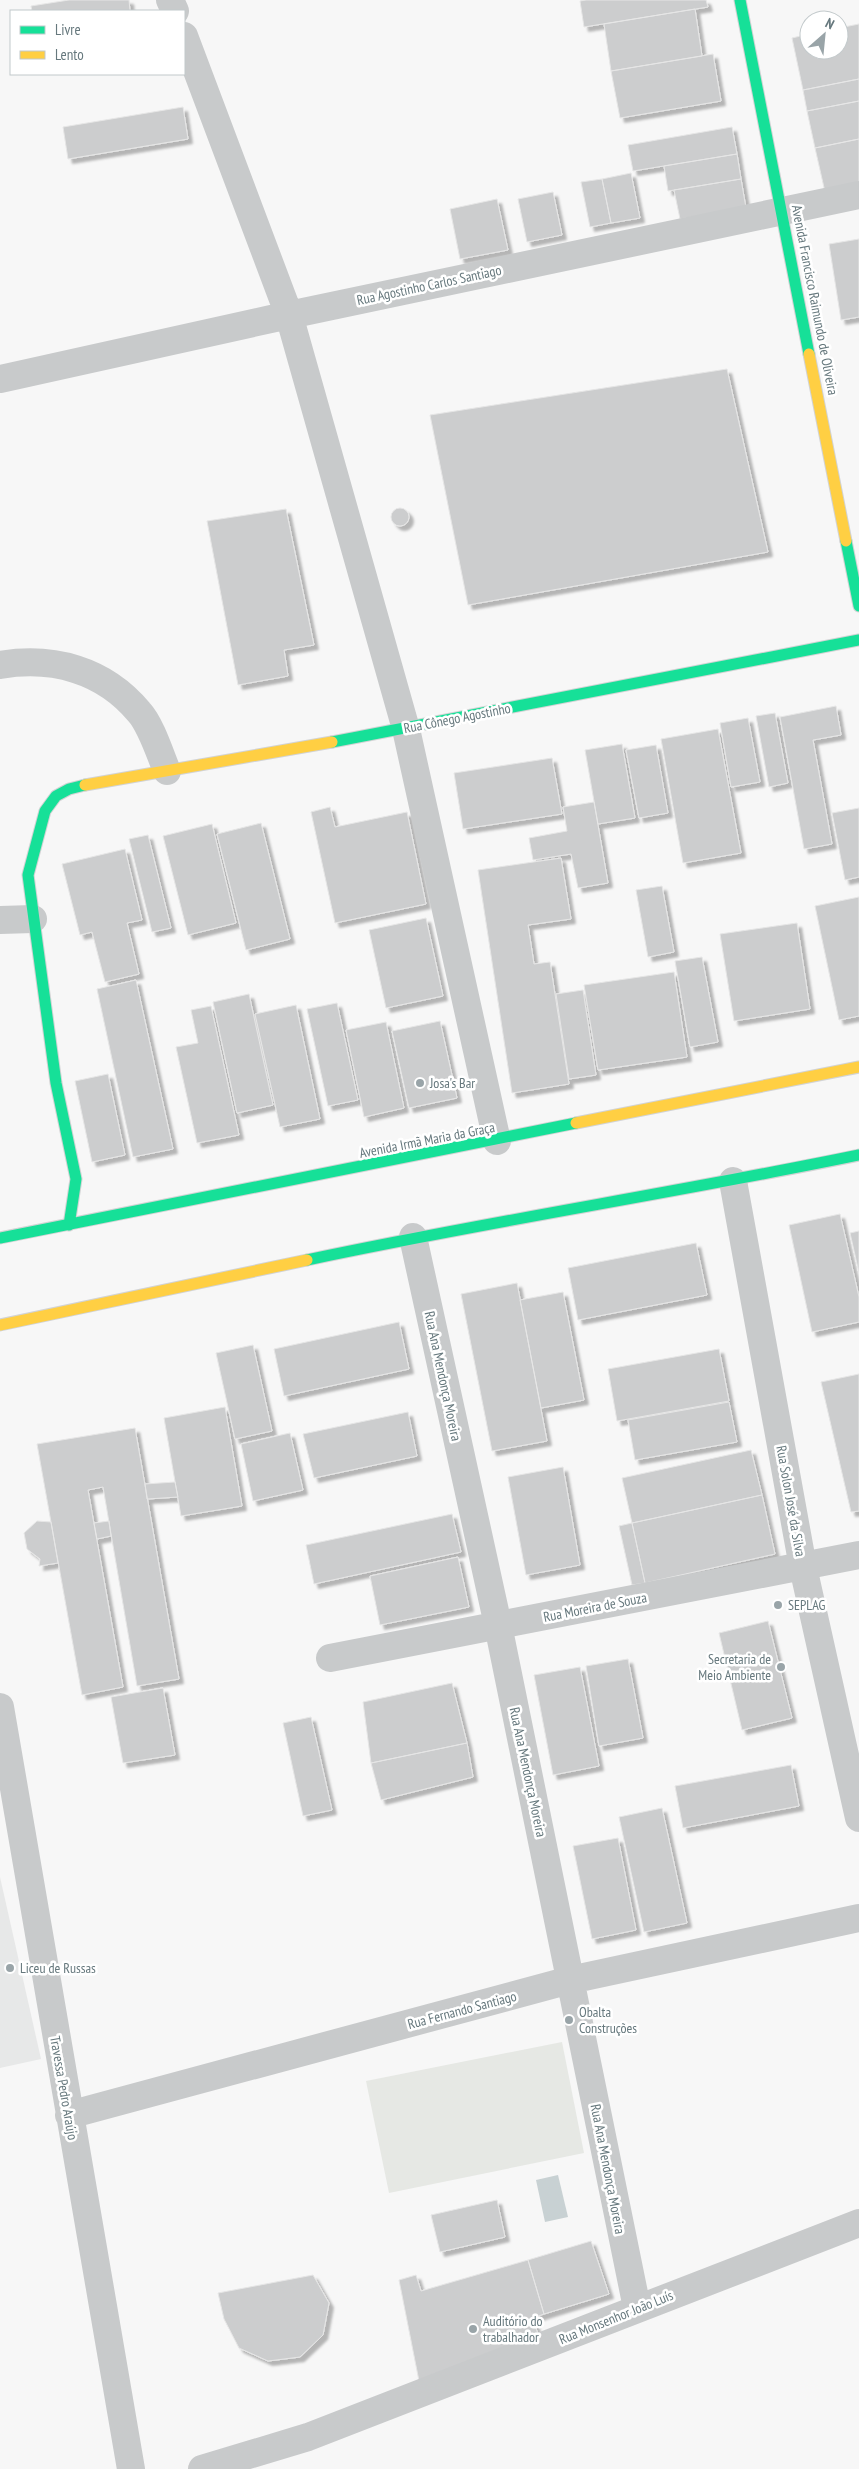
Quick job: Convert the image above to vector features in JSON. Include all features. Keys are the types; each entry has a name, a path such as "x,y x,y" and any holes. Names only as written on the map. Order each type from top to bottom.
{"street":[{"name":"Avenida Francisco Raimundo de Oliveira","path":"740,0 783,210 859,606"},
{"path":"185,39 289,315 406,729 497,1141"},
{"name":"Rua Agostinho Carlos Santiago","path":"0,379 289,315 859,195"},
{"name":"Rua Cônego Agostinho","path":"33,919 28,875 39,825 44,810 56,796 69,789 406,729 859,640"},
{"path":"8,664 73,667 110,683 141,713 168,771"},
{"path":"0,920 33,919 56,1083 76,1180 69,1225"},
{"name":"Avenida Irmã Maria da Graça","path":"0,1238 859,1068"},
{"path":"0,1325 413,1236 733,1181 859,1155"},
{"name":"Rua Solon José da Silva","path":"733,1181 803,1567 854,1760 859,1818"},
{"name":"Rua Ana Mendonça Moreira","path":"413,1236 498,1625 637,2308"},
{"name":"Rua Moreira de Souza","path":"330,1658 859,1555"},
{"name":"Travessa Pedro Araújo","path":"0,1707 131,2469"},
{"name":"Rua Fernando Santiago","path":"69,2115 570,1980 859,1918"},
{"name":"Rua Monsenhor João Luís","path":"202,2469 308,2437 498,2365 637,2308 859,2223"}],"shaded area":[{"name":"Liceu de Russas","path":"0,1877 41,2059 0,2068"},
{"path":"562,2042 584,2153 389,2193 366,2081"},
{"path":"558,2175 568,2217 545,2222 536,2180"}],"building":[{"path":"69,0 129,0 130,10 32,10 31,6"},
{"path":"706,0 708,7 584,27 580,1"},
{"path":"695,9 702,56 611,71 604,24"},
{"path":"859,24 859,79 803,90 792,38 799,36 799,60 849,60 849,26"},
{"path":"713,54 721,101 620,118 611,71"},
{"path":"859,79 859,101 807,111 803,90"},
{"path":"859,101 859,139 815,148 807,111"},
{"path":"183,107 188,139 68,159 63,127"},
{"path":"732,127 737,154 633,171 628,145"},
{"path":"859,139 859,185 825,192 815,148"},
{"path":"737,154 741,179 668,191 664,166"},
{"path":"631,173 640,218 611,223 602,179"},
{"path":"602,179 611,223 590,227 581,182"},
{"path":"741,179 746,208 680,219 674,190"},
{"path":"553,192 562,235 527,242 518,199"},
{"path":"497,199 508,250 460,259 450,209"},
{"path":"859,239 859,317 841,320 829,244"},
{"path":"727,369 768,552 468,605 430,415"},
{"path":"396,508 404,508 409,513 407,524 396,526 391,521 391,513"},
{"path":"286,509 314,645 284,650 288,676 238,685 207,521"},
{"path":"836,706 841,735 813,740 832,844 804,849 780,717"},
{"path":"775,713 788,783 769,787 756,716"},
{"path":"748,718 760,782 731,787 720,723"},
{"path":"718,729 741,853 683,863 661,739"},
{"path":"622,744 635,818 598,824 585,750"},
{"path":"656,745 668,813 639,818 626,750"},
{"path":"552,758 562,814 463,829 454,773"},
{"path":"594,802 608,883 578,888 571,854 533,860 529,838 567,831 563,807"},
{"path":"330,807 335,827 407,812 426,904 335,923 311,812"},
{"path":"859,808 859,877 845,880 832,813"},
{"path":"261,823 290,939 246,950 217,834"},
{"path":"212,824 236,923 188,935 163,836"},
{"path":"148,835 171,928 152,932 129,839"},
{"path":"125,849 142,920 127,923 139,974 105,982 92,932 80,935 62,864"},
{"path":"561,858 571,919 528,925 534,964 550,962 569,1084 512,1093 478,870"},
{"path":"662,886 674,952 648,957 636,890"},
{"path":"859,897 859,1016 839,1020 815,906"},
{"path":"426,918 443,996 386,1008 369,930"},
{"path":"797,923 810,1009 734,1021 720,934"},
{"path":"702,957 718,1042 690,1047 675,961"},
{"path":"674,972 687,1057 598,1070 584,985"},
{"path":"136,980 173,1149 133,1157 97,989"},
{"path":"583,990 596,1075 569,1079 556,994"},
{"path":"249,994 273,1105 237,1113 213,1002"},
{"path":"337,1003 358,1100 328,1106 307,1009"},
{"path":"296,1005 320,1119 280,1127 255,1014"},
{"path":"211,1006 239,1135 197,1143 176,1047 198,1043 191,1010"},
{"path":"440,1021 457,1098 409,1108 392,1031"},
{"path":"386,1022 404,1108 364,1117 346,1030"},
{"path":"108,1074 125,1155 92,1162 75,1081"},
{"path":"840,1214 859,1297 859,1322 812,1332 789,1225"},
{"path":"859,1231 859,1273 850,1233"},
{"path":"696,1243 707,1295 578,1320 568,1268"},
{"path":"517,1283 547,1441 492,1451 461,1294"},
{"path":"563,1292 584,1400 541,1408 520,1300"},
{"path":"399,1322 409,1369 284,1396 274,1349"},
{"path":"253,1345 272,1431 235,1439 216,1353"},
{"path":"719,1349 729,1401 617,1421 608,1369"},
{"path":"859,1374 859,1511 851,1512 821,1382"},
{"path":"729,1402 737,1442 635,1460 628,1420"},
{"path":"225,1407 242,1506 181,1516 164,1418"},
{"path":"408,1412 417,1456 314,1478 303,1434"},
{"path":"135,1428 179,1679 137,1686 103,1487 88,1490 123,1687 82,1695 37,1444"},
{"path":"290,1433 303,1490 253,1501 241,1444"},
{"path":"751,1450 762,1495 632,1523 622,1478"},
{"path":"563,1467 580,1565 526,1575 508,1477"},
{"path":"175,1482 178,1497 147,1499 145,1484"},
{"path":"762,1495 775,1554 645,1583 632,1523"},
{"path":"452,1514 461,1552 314,1584 306,1545"},
{"path":"37,1521 51,1522 58,1563 39,1566 40,1559 27,1549 24,1533"},
{"path":"109,1521 111,1536 97,1539 94,1523"},
{"path":"632,1523 645,1583 632,1585 619,1526"},
{"path":"458,1557 469,1607 380,1625 370,1576"},
{"path":"768,1621 792,1718 742,1730 719,1633"},
{"path":"628,1659 643,1738 599,1746 586,1666"},
{"path":"580,1667 599,1766 553,1775 534,1675"},
{"path":"452,1683 467,1743 371,1763 363,1702"},
{"path":"163,1688 175,1755 123,1763 111,1697"},
{"path":"311,1717 332,1810 303,1816 283,1723"},
{"path":"467,1743 473,1777 381,1800 371,1763"},
{"path":"791,1765 799,1806 683,1828 675,1786"},
{"path":"662,1808 687,1923 644,1932 619,1817"},
{"path":"618,1838 636,1930 592,1939 573,1846"},
{"path":"497,2200 505,2237 440,2252 431,2215"},
{"path":"591,2241 609,2294 544,2314 528,2260"},
{"name":"Auditório do trabalhador","path":"528,2260 544,2314 533,2318 540,2341 419,2381 399,2280 416,2275 421,2291"},
{"path":"313,2275 329,2303 323,2335 300,2357 268,2361 239,2348 224,2319 218,2293"}],"traffic: fast":[{"path":"740,0 809,354"},
{"path":"846,541 859,606"},
{"path":"332,742 859,640"},
{"path":"69,1225 76,1179 56,1083 28,875 45,811 56,796 69,789 85,785"},
{"path":"0,1238 576,1123"},
{"path":"307,1260 445,1232 859,1155"}],"traffic: slow":[{"path":"809,354 846,541"},
{"path":"85,785 332,742"},
{"path":"576,1123 859,1067"},
{"path":"0,1325 307,1260"}],"place":[{"name":"Josa's Bar","path":"420,1083"},
{"name":"SEPLAG","path":"778,1605"},
{"name":"Secretaria de Meio Ambiente","path":"781,1667"},
{"name":"Liceu de Russas","path":"10,1968"},
{"name":"Obalta Construções","path":"569,2020"},
{"name":"Auditório do trabalhador","path":"473,2329"}]}
